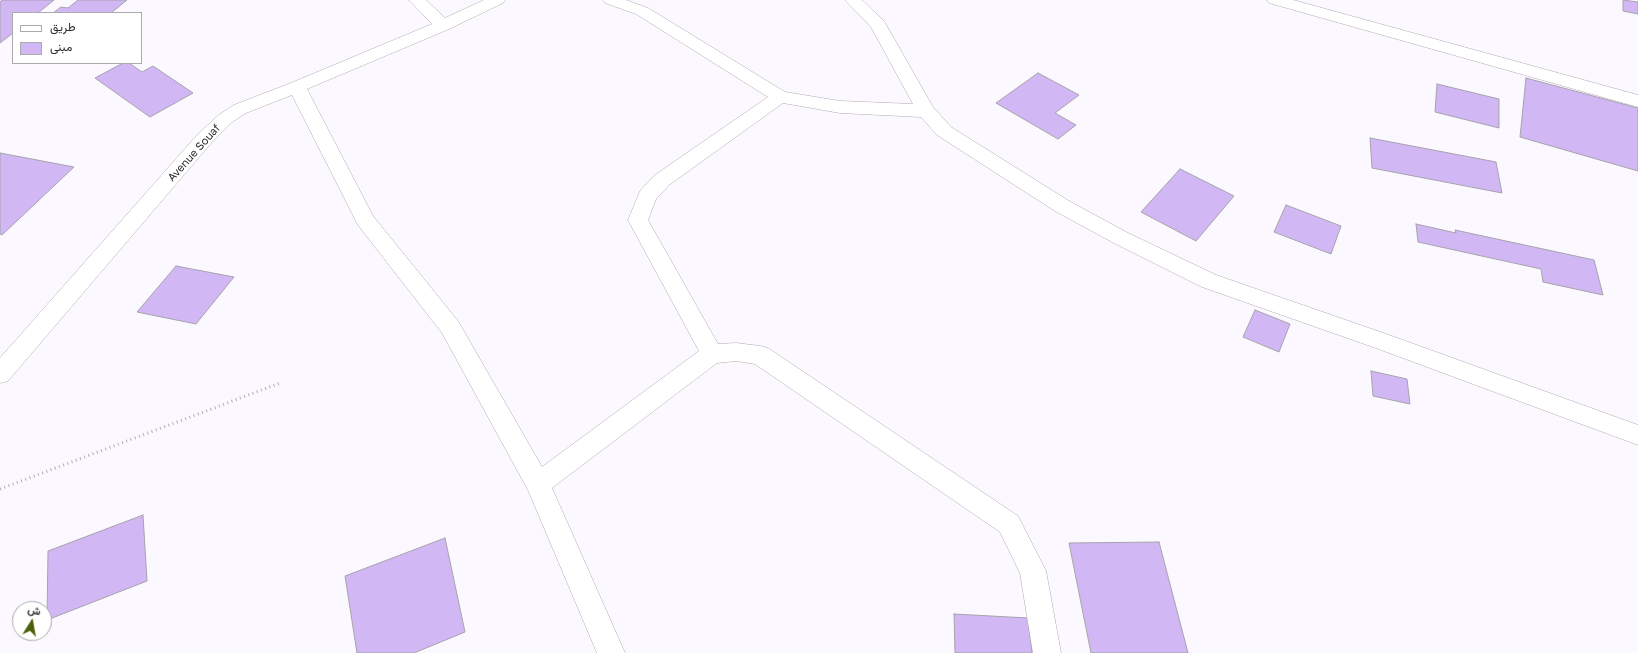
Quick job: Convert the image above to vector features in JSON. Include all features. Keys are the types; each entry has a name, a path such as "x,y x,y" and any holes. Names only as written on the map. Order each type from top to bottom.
{"street":[{"path":"417,0 443,25"},
{"name":"Avenue Souaf","path":"0,374 211,133 226,118 240,109 297,87 443,25 497,0"},
{"path":"611,0 642,11 780,97 840,107 926,111"},
{"path":"853,0 878,25 926,111 944,131 1062,206 1119,237 1209,282 1381,341 1638,435"},
{"path":"1275,0 1638,101"},
{"path":"297,87 365,220 450,327 538,484 611,653"},
{"path":"712,354 638,220 647,196 662,180 780,97"},
{"path":"538,484 712,354 736,352 760,355 1010,524 1033,571 1047,653"}],"path":[{"path":"0,489 280,383"}],"building":[{"path":"2,0 54,0 39,12 12,12 12,34 0,43 0,2"},
{"path":"78,0 127,0 112,12 54,12 61,7 68,8"},
{"path":"1623,0 1638,2 1638,14 1623,11"},
{"path":"121,64 130,64 142,72 153,66 193,93 150,117 95,78"},
{"path":"1038,73 1079,95 1055,113 1076,125 1058,139 996,103"},
{"path":"1526,78 1638,108 1638,171 1520,137"},
{"path":"1437,84 1499,99 1499,128 1435,112"},
{"path":"1370,138 1496,162 1502,193 1372,168"},
{"path":"0,153 74,167 2,235 0,234"},
{"path":"1180,169 1234,196 1196,241 1141,212"},
{"path":"1286,205 1341,226 1331,254 1274,232"},
{"path":"1416,224 1456,233 1455,230 1594,260 1603,295 1543,282 1541,269 1418,242"},
{"path":"176,266 234,277 196,324 137,312"},
{"path":"1255,310 1290,324 1279,352 1243,337"},
{"path":"1371,371 1407,379 1410,404 1373,396"},
{"path":"143,515 147,581 52,618 52,601 47,601 48,551"},
{"path":"445,538 465,632 414,653 357,653 345,576"},
{"path":"1159,542 1188,653 1091,653 1069,543"},
{"path":"954,614 1028,618 1032,653 955,653"}]}
